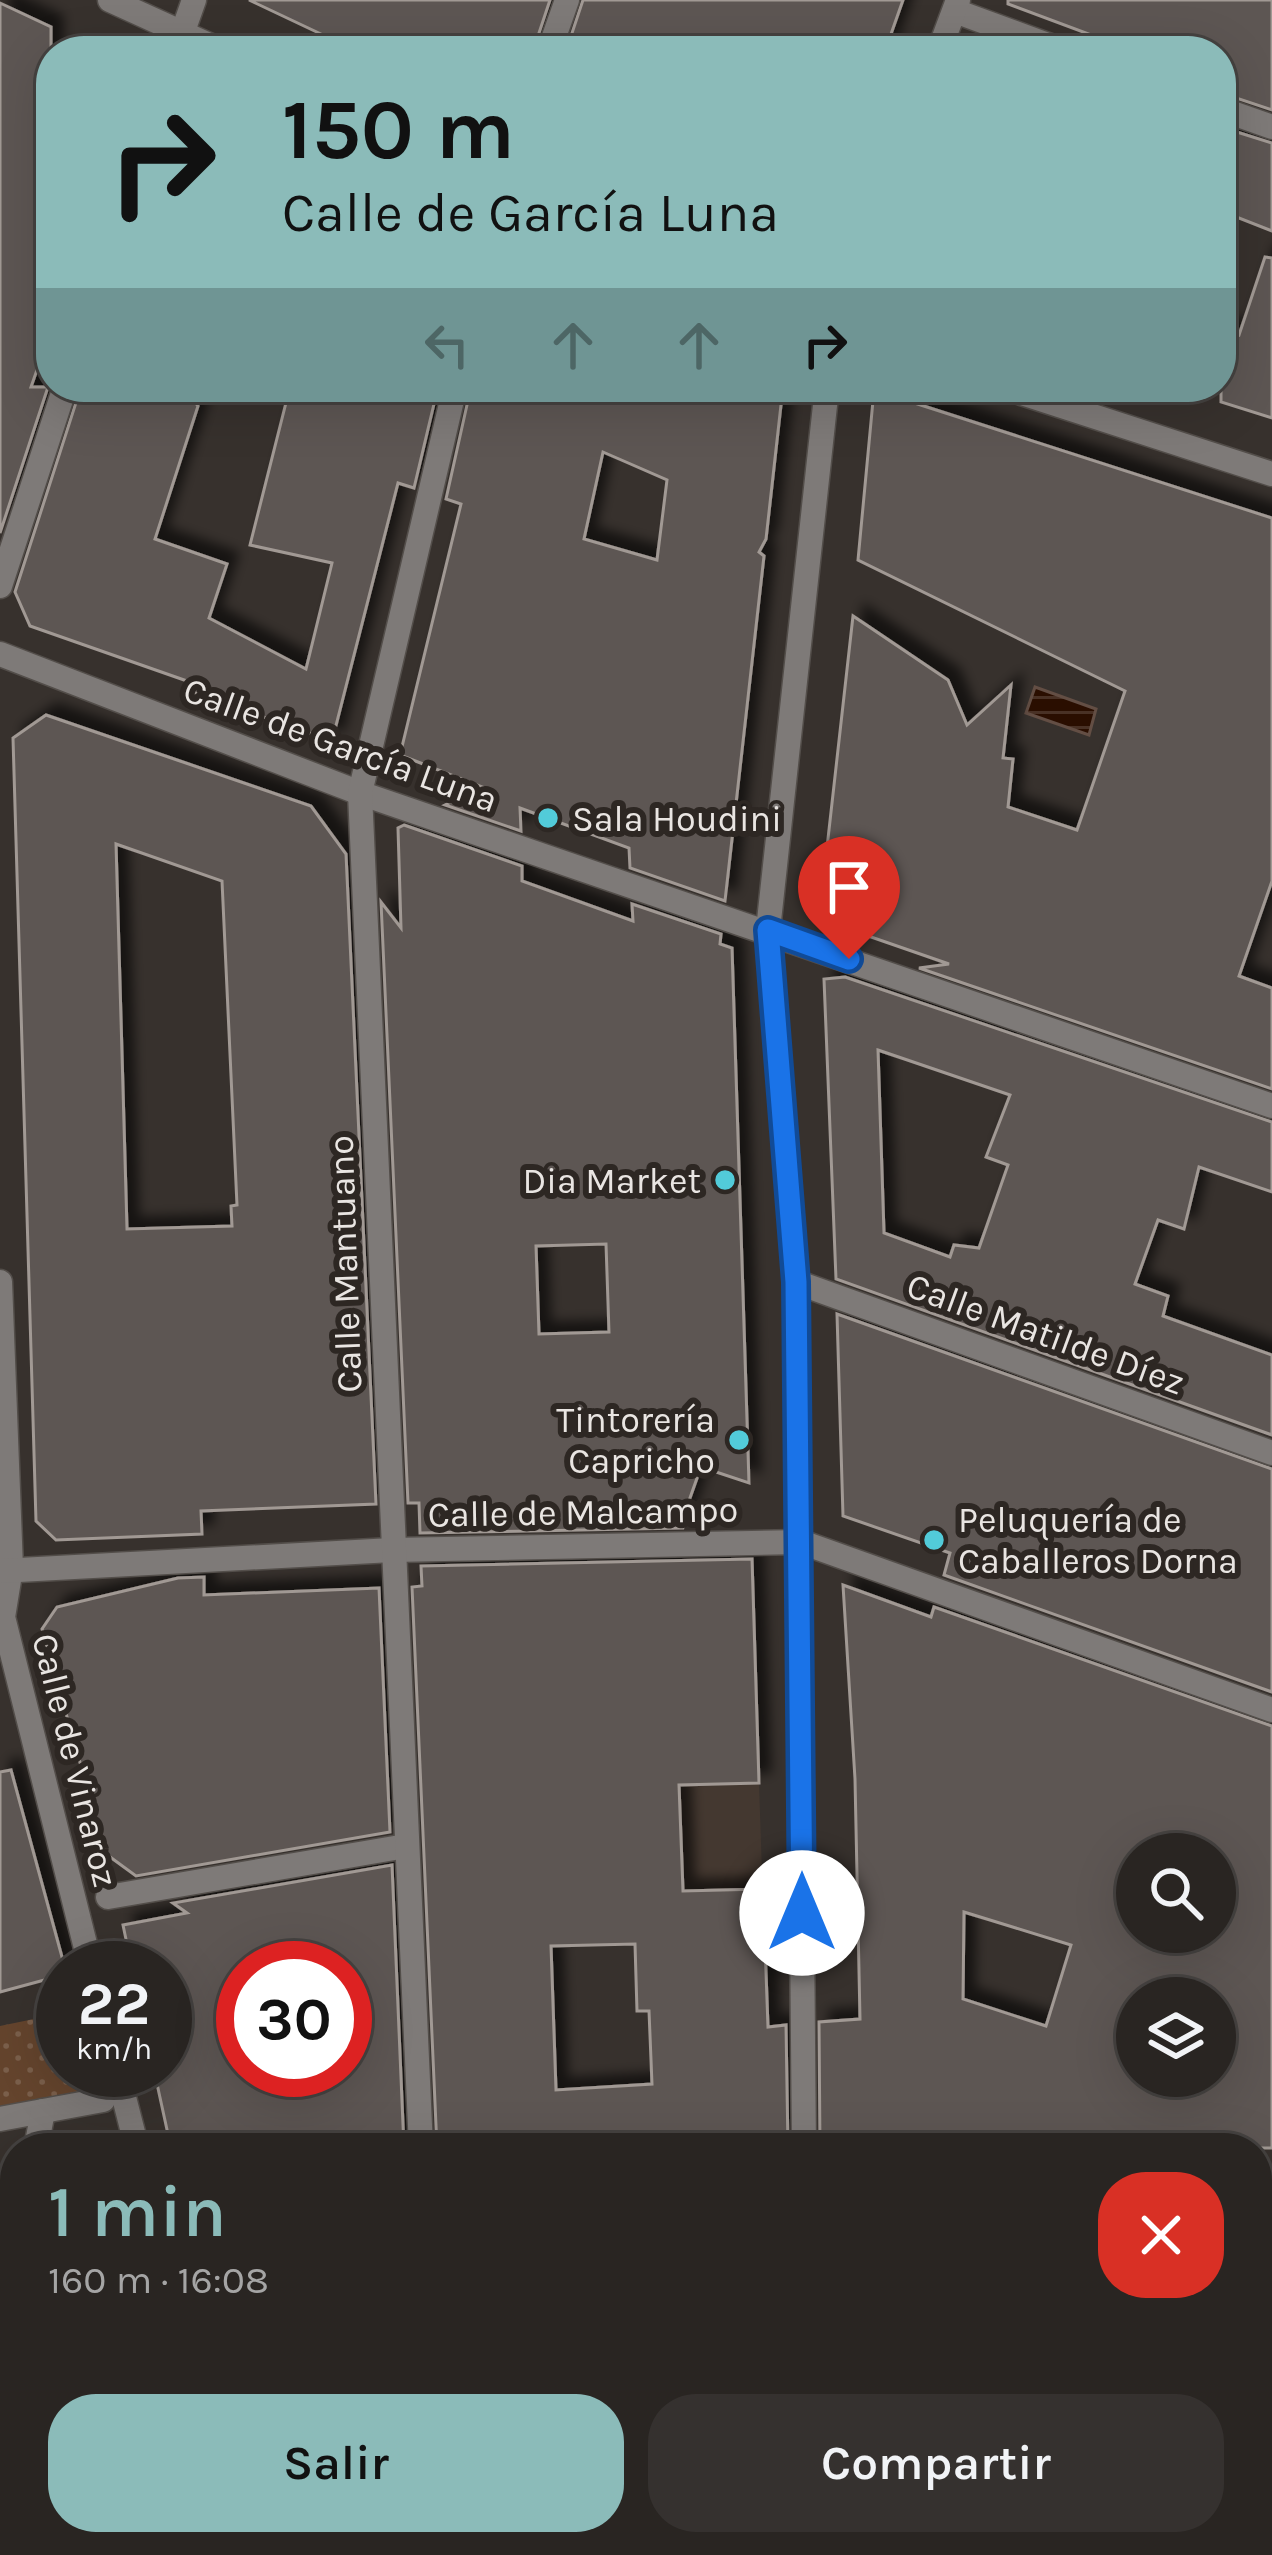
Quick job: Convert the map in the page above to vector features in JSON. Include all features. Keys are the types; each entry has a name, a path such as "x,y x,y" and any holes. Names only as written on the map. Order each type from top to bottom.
{"street":[{"path":"110,0 169,36"},
{"path":"181,36 194,0"},
{"path":"554,36 567,0"},
{"path":"945,36 956,5 1029,36"},
{"path":"1236,115 1272,128"},
{"path":"0,586 60,402"},
{"name":"Calle Mantuano","path":"421,2133 360,794 451,402"},
{"path":"804,2133 796,1282 768,930 825,402"},
{"path":"1049,402 1272,474"},
{"name":"Calle de García Luna","path":"0,655 360,794 1272,1106"},
{"name":"Calle de Vinaroz","path":"0,1282 3,1617 85,1941"},
{"name":"Calle Matilde Díez","path":"796,1282 1272,1453"},
{"name":"Calle de Malcampo","path":"6,1569 392,1550 801,1542 1272,1710"},
{"path":"108,1897 406,1846"},
{"path":"124,2097 133,2133"},
{"path":"0,2120 103,2100"},
{"path":"39,2133 43,2111"}],"shaded area":[{"path":"1035,687 1096,709 1089,735 1026,713"},
{"path":"759,1783 764,1931 630,1935 625,1786"},
{"path":"36,2019 36,2097 55,2097 0,2109 0,2026"}],"building":[{"path":"249,0 550,0 538,36 325,36"},
{"path":"583,0 903,0 890,36 571,36"},
{"path":"1008,0 1272,0 1272,110 1236,98 1236,36 1094,36 1008,4"},
{"path":"0,3 51,27 51,36 36,36 36,373 31,387 36,387 36,402 43,402 0,533"},
{"path":"1236,132 1272,143 1272,231 1236,217"},
{"path":"1265,257 1272,258 1272,418 1221,402 1236,402 1239,335"},
{"path":"76,402 195,402 198,406 155,539 227,564 209,618 306,669 332,563 250,545 286,402 434,402 414,488 398,483 332,741 184,689 187,681 30,626 15,592"},
{"path":"468,402 781,402 766,539 759,552 764,556 725,901 630,868 629,848 520,808 521,831 445,805 482,787 400,755 461,504 446,499","holes":["603,452 667,480 657,560 584,539"]},
{"path":"873,402 911,402 1272,518 1272,881 1239,976 1272,988 1272,1089 919,968 949,964 819,919 853,616 948,680 967,725 1011,685 1003,758 1013,759 1008,807 1077,830 1125,691 858,560"},
{"path":"46,715 311,806 346,854 376,1504 201,1511 202,1534 56,1540 36,1521 13,738","holes":["116,844 222,881 237,1205 231,1206 232,1226 127,1229"]},
{"path":"404,825 522,866 522,881 633,921 632,904 721,934 720,944 732,948 749,1483 701,1467 680,1526 684,1528 420,1533 419,1503 408,1503 381,902 401,928 398,828","holes":["606,1244 609,1332 539,1334 536,1246"]},
{"path":"845,977 1272,1122 1272,1192 1199,1167 1184,1229 1158,1220 1135,1284 1168,1296 1163,1316 1272,1355 1272,1435 836,1279 824,979","holes":["878,1050 1010,1095 986,1157 1008,1165 979,1248 954,1245 950,1257 884,1233"]},
{"path":"837,1314 1272,1469 1272,1692 944,1575 950,1553 843,1516"},
{"path":"752,1559 759,1783 679,1785 683,1891 763,1889 768,2027 786,2025 788,2133 436,2133 412,1587 422,1586 421,1566","holes":["635,1944 637,2011 649,2011 652,2084 556,2090 551,1946"]},
{"path":"204,1577 204,1595 379,1588 390,1832 136,1876 106,1854 42,1629 57,1607 178,1578"},
{"path":"843,1585 931,1617 934,1607 1272,1726 1272,2133 820,2133 819,2022 860,2019 855,1779","holes":["964,1912 1071,1945 1046,2026 963,1999"]},
{"path":"11,1770 58,1941 36,1941 36,1982 0,1992 0,1772"},
{"path":"392,1865 403,2133 168,2133 160,2097 192,2097 192,1941 126,1941 123,1925 187,1913 173,1903"}],"place":[{"name":"Sala Houdini","path":"548,818"},
{"name":"Dia Market","path":"725,1180"},
{"name":"Tintorería Capricho","path":"739,1440"},
{"name":"Peluquería de Caballeros Dorna","path":"934,1540"}],"route":[{"path":"802,1913 796,1282 768,930 849,959"}]}
